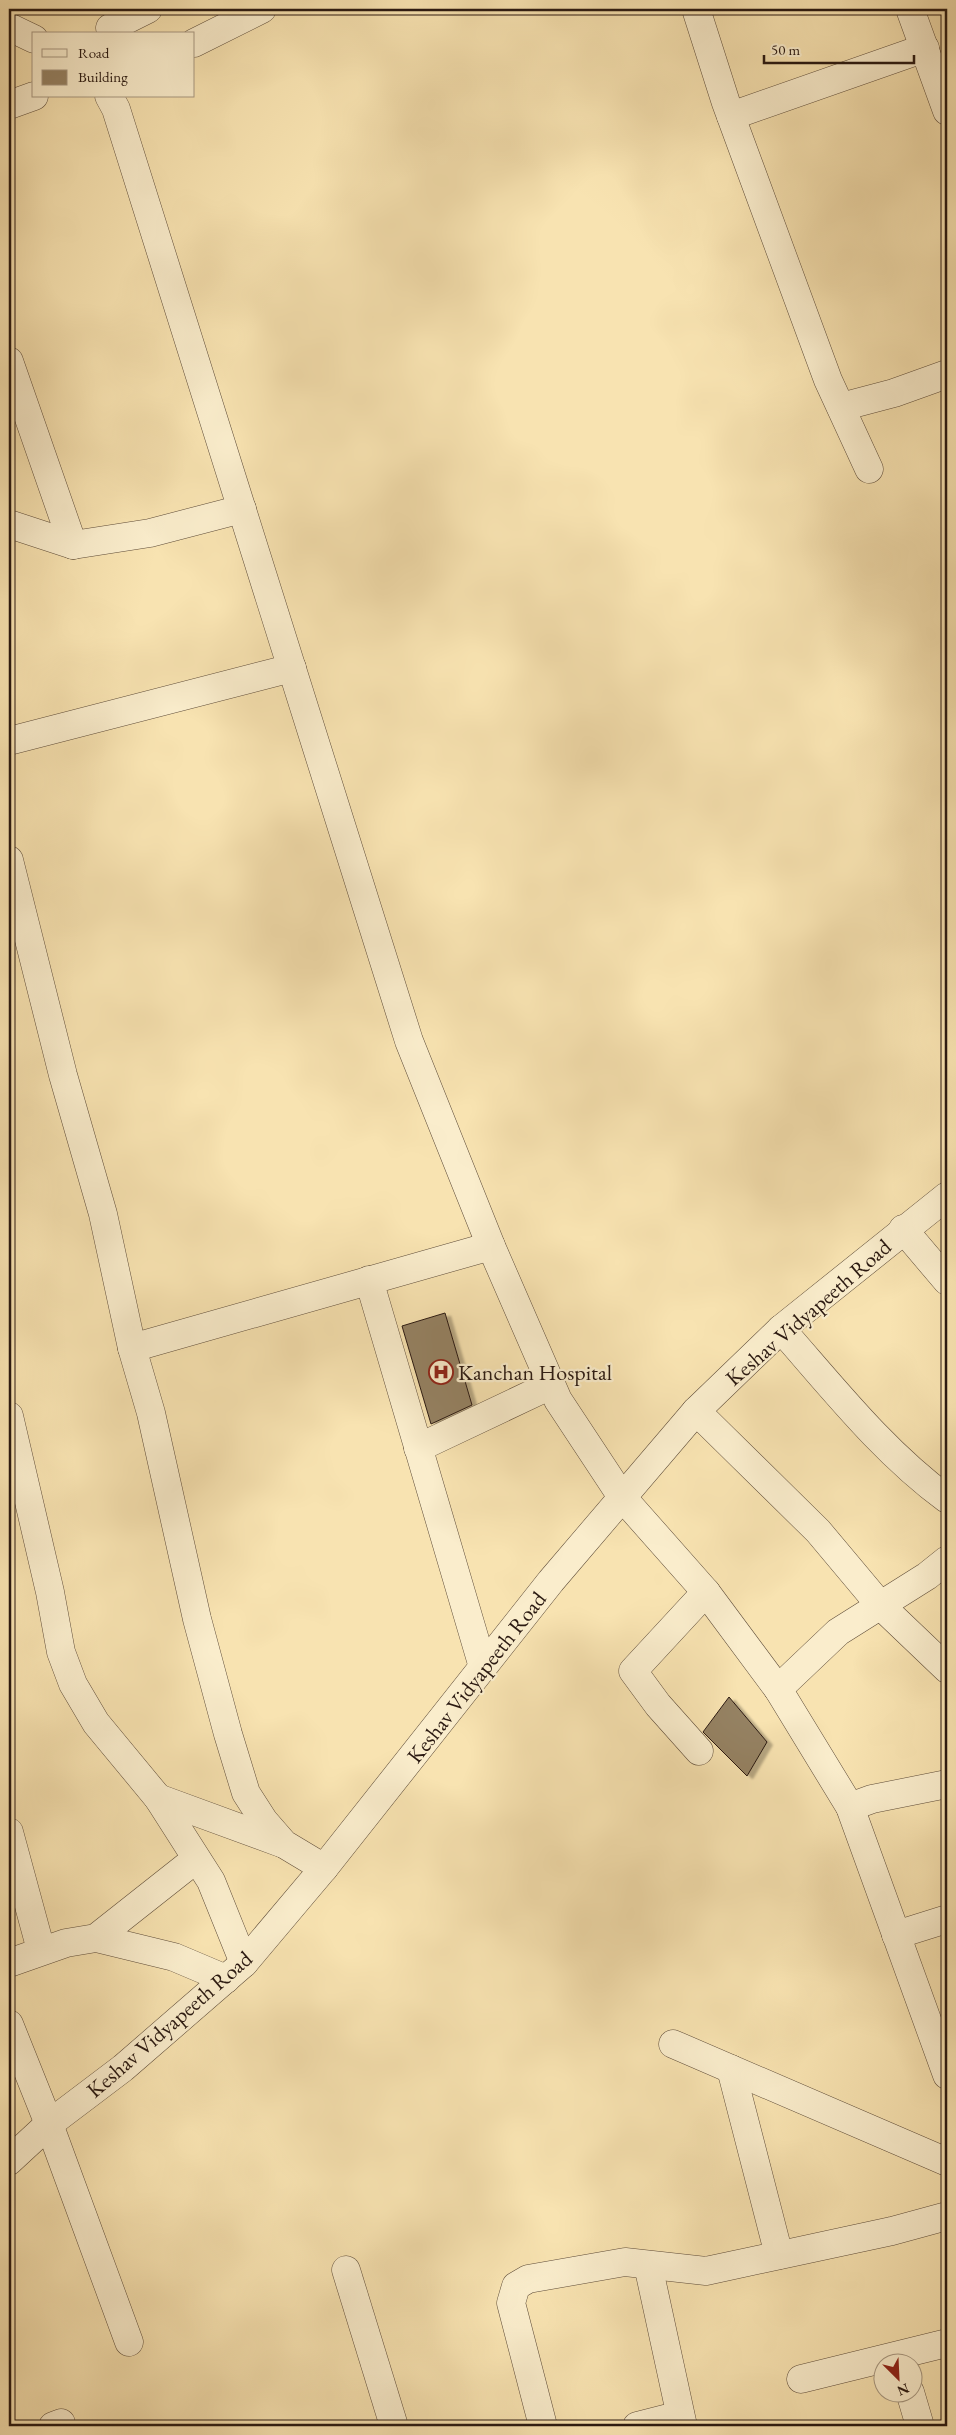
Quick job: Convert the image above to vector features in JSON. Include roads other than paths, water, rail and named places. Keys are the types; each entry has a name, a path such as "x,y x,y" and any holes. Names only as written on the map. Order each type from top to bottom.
{"street":[{"path":"107,23 148,9"},
{"path":"195,42 262,9"},
{"path":"696,9 731,116 828,380 869,469"},
{"path":"910,9 947,111"},
{"path":"9,27 32,38"},
{"path":"731,116 925,48"},
{"path":"9,106 32,97"},
{"path":"110,98 116,109 410,1041 491,1246 558,1400 622,1497 706,1592 778,1689 850,1807 947,2075"},
{"path":"9,361 73,545"},
{"path":"841,407 947,374"},
{"path":"9,524 73,545 150,533 242,509"},
{"path":"9,741 292,668"},
{"path":"9,860 64,1075 103,1214 132,1348 151,1413 198,1618 228,1734 246,1793 264,1821 284,1844"},
{"name":"Keshav Vidyapeeth Road","path":"9,2161 50,2124 123,2068 235,1971 324,1868 622,1497 696,1411 781,1329 903,1229 947,1196"},
{"path":"903,1229 947,1281"},
{"path":"132,1348 491,1246"},
{"path":"369,1280 484,1667"},
{"path":"781,1329 866,1426 921,1479 947,1499"},
{"path":"418,1448 551,1385"},
{"path":"696,1411 818,1531 880,1605 947,1670"},
{"path":"9,1416 16,1482 50,1592 60,1652 73,1684 96,1723 158,1798 211,1881 235,1971 96,1938"},
{"path":"778,1689 838,1632 927,1576 947,1560"},
{"path":"699,1751 658,1705 633,1671 706,1592"},
{"path":"850,1807 872,1799 947,1784"},
{"path":"158,1798 284,1844 324,1868"},
{"path":"9,1832 41,1950"},
{"path":"9,1963 41,1950 96,1938 196,1859"},
{"path":"896,1934 947,1919"},
{"path":"9,2024 50,2124 128,2342"},
{"path":"673,2044 947,2162"},
{"path":"731,2069 779,2255"},
{"path":"543,2426 511,2302 516,2286 528,2279 611,2263 706,2271 892,2231 947,2216"},
{"path":"637,2426 681,2421 648,2265"},
{"path":"346,2270 394,2426"},
{"path":"921,2352 947,2343"},
{"path":"801,2379 874,2364"},
{"path":"913,2402 920,2426"}],"place":[{"name":"Kanchan Hospital","path":"441,1372"}]}
